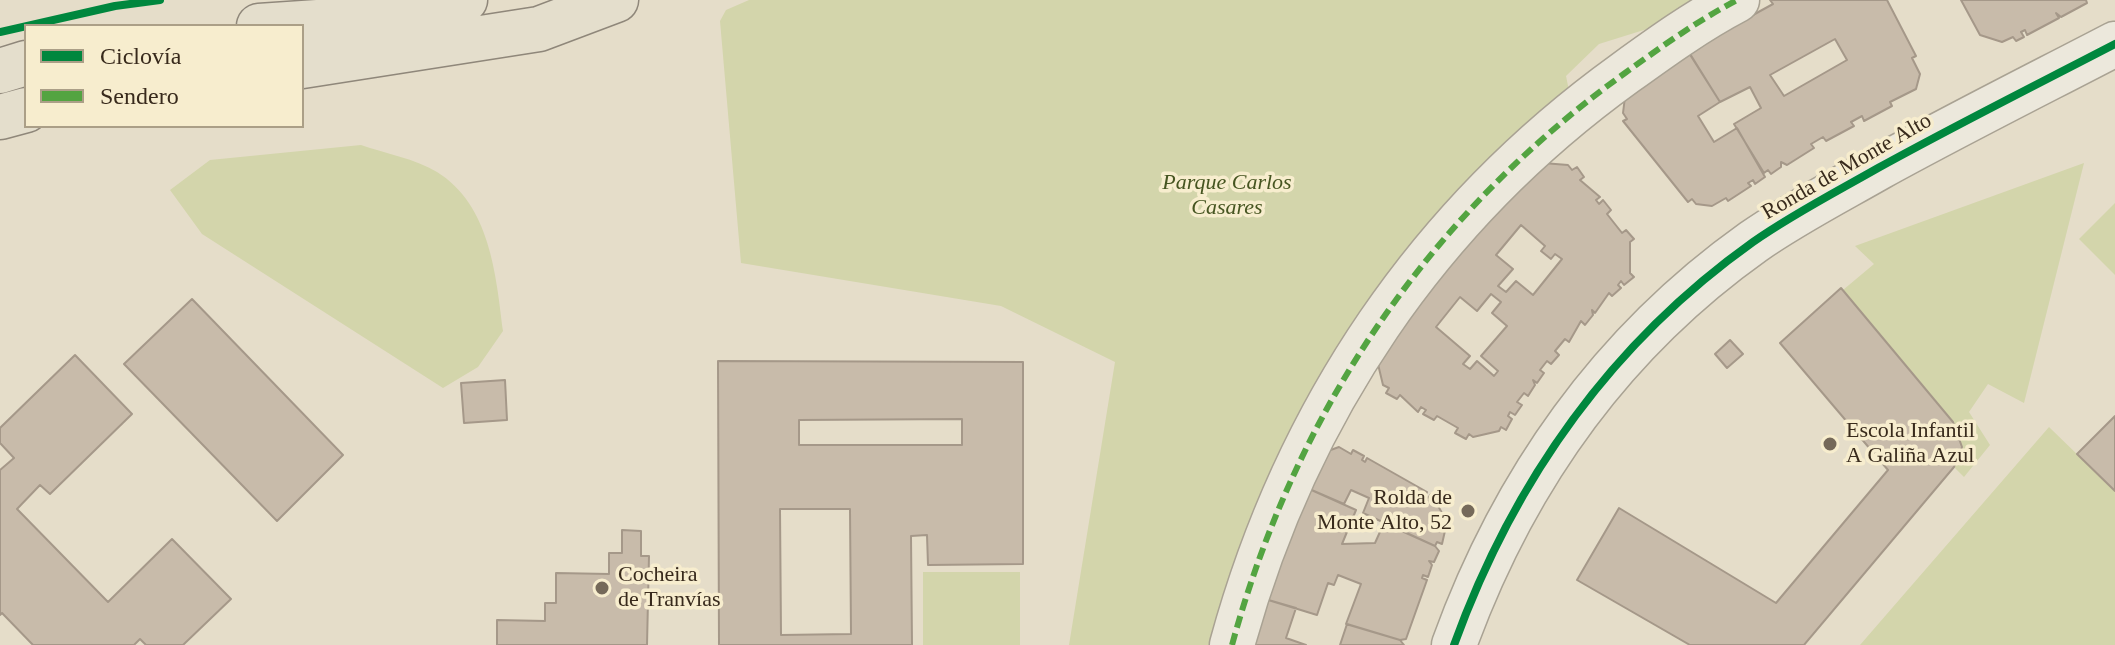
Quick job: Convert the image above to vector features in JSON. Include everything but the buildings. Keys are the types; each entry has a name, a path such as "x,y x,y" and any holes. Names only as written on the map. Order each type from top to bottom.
{"main road":[{"path":"288,24 346,20 465,0"},
{"path":"304,66 539,29 616,0"},
{"path":"0,71 24,64"},
{"path":"0,117 24,111"}],"street":[{"path":"1232,645 1266,536 1307,442 1366,342 1418,270 1470,207 1520,156 1573,110 1662,46 1737,0"},
{"name":"Ronda de Monte Alto","path":"1454,645 1475,587 1530,479 1568,421 1656,322 1705,278 1804,208 2115,44"}],"green space":[{"name":"Parque Carlos Casares","path":"749,0 1700,0 1647,29 1599,44 1566,76 1573,110 1418,270 1232,645 1069,645 1115,362 1001,306 741,263 720,21 726,10"},
{"path":"361,145 437,172 455,186 469,203 487,242 503,331 478,367 443,388 202,234 170,190 210,160"},
{"path":"2084,163 2024,403 1988,384 1969,412 1990,445 1964,477 1954,467 1962,447 1956,426 1843,290 1874,264 1855,246"},
{"path":"2115,203 2115,275 2079,239"},
{"path":"2049,427 2115,491 2115,645 1860,645"},
{"path":"923,572 1020,572 1020,645 923,645"}],"marked path":[{"path":"1232,645 1259,559 1293,477 1333,399 1379,324 1431,255 1489,189 1554,129 1693,25 1737,0"}],"cycle path":[{"path":"35,24 115,6 160,0"},
{"path":"0,32 24,27"},
{"path":"1454,645 1506,527 1537,472 1572,420 1655,325 1702,282 1753,242 1815,204 1937,136 2115,44"}],"place":[{"name":"Escola Infantil A Galiña Azul","path":"1830,444"},
{"name":"Rolda de Monte Alto, 52","path":"1468,511"},
{"name":"Cocheira de Tranvías","path":"602,588"}]}
